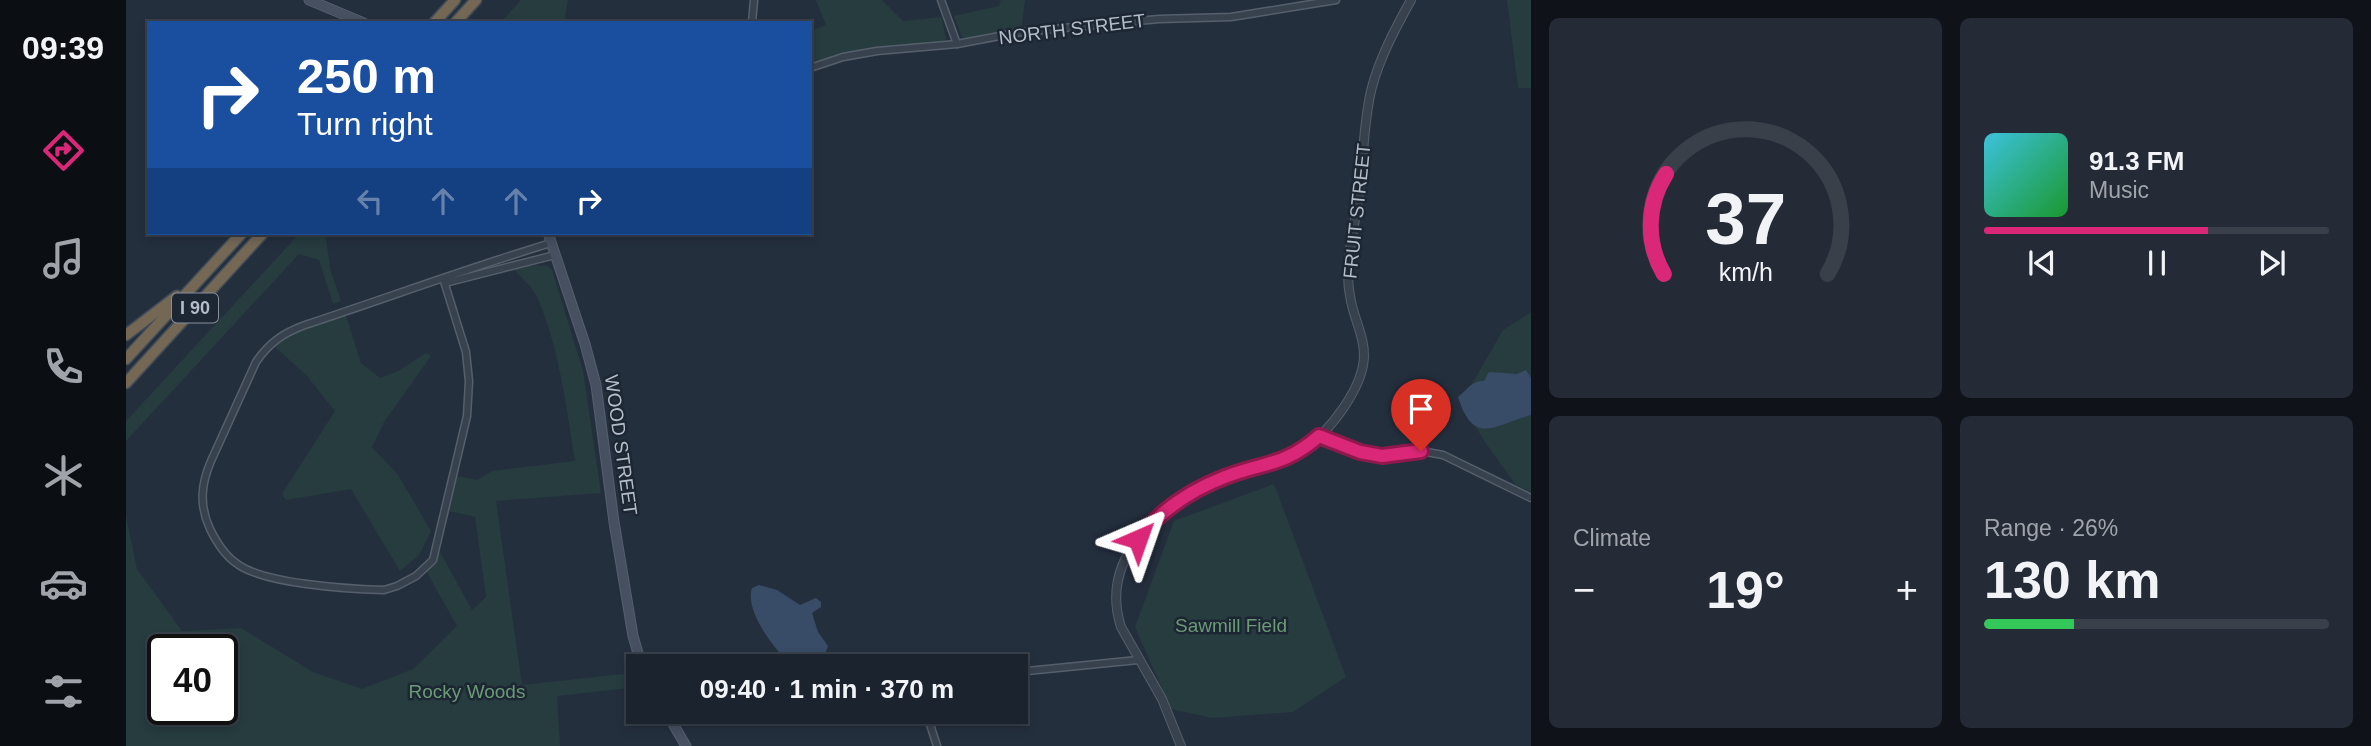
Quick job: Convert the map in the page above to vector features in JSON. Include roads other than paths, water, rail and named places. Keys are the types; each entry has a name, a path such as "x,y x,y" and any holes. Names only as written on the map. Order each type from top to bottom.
{"highway":[{"path":"436,21 455,0"},
{"path":"457,21 476,0"},
{"name":"I 90","path":"126,359 240,235"},
{"name":"I 90","path":"126,383 261,235"},
{"path":"126,335 197,282"}],"main road":[{"path":"309,0 359,21"},
{"name":"WOOD STREET","path":"549,235 596,385 614,522 638,654"},
{"path":"673,724 686,746"}],"street":[{"path":"752,21 754,0"},
{"path":"941,0 957,44"},
{"name":"NORTH STREET","path":"812,67 844,57 877,51 957,44 1021,32 1159,19 1231,17 1336,0"},
{"name":"FRUIT STREET","path":"1181,746 1172,719 1121,628 1116,607 1122,567 1138,539 1161,513 1187,495 1226,477 1295,455 1319,436 1358,386 1364,370 1365,354 1348,280 1371,89 1411,0"},
{"path":"444,281 466,352 469,392 459,452 433,560 416,576 384,590 276,580 248,571 235,563 222,550 209,526 202,495 211,461 256,362 266,347 297,328 551,243"},
{"path":"444,281 555,255"},
{"path":"1319,436 1360,452 1382,456 1421,451 1443,455 1531,498"},
{"path":"1028,671 1138,660"},
{"path":"930,724 937,746"}],"water":[{"path":"1526,370 1531,378 1531,415 1496,427 1478,427 1471,422 1458,397 1473,384 1484,381 1489,372 1517,374"},
{"path":"759,585 777,590 800,605 816,598 821,602 821,607 812,613 818,632 828,646 825,654 781,654 757,619 751,597 752,588"}],"park label":[{"name":"Sawmill Field","path":"1231,625"},
{"name":"Rocky Woods","path":"467,691"}]}
